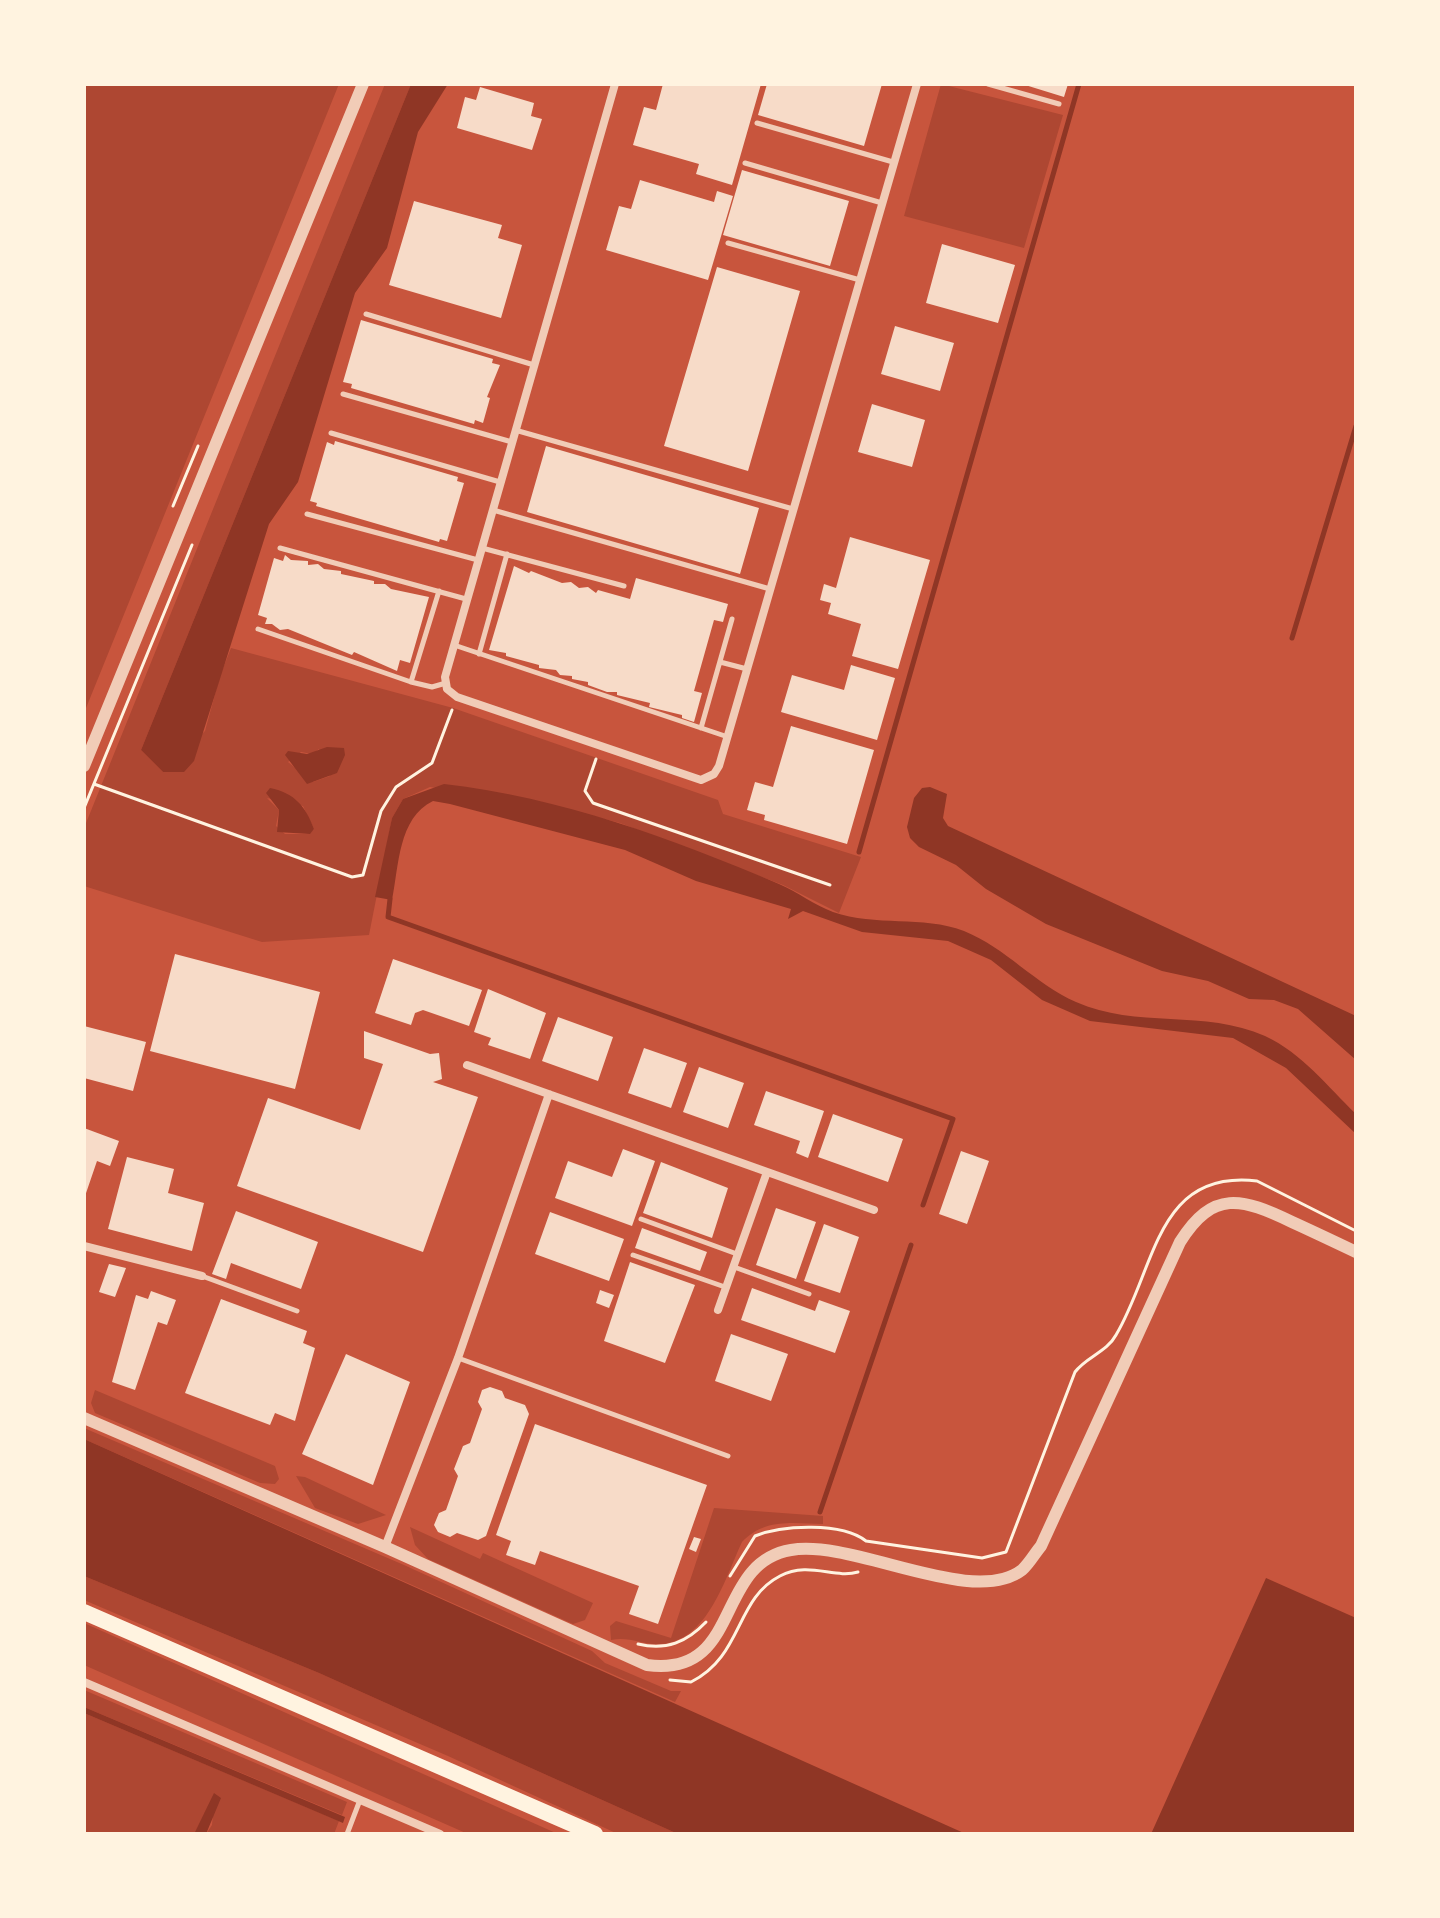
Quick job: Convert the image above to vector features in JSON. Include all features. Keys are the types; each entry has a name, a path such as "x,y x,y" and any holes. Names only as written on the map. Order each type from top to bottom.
{"main road":[{"path":"84,1612 595,1834"}],"street":[{"path":"84,766 363,84"},
{"path":"615,84 453,645 446,683 450,692 457,697 701,780 714,774 719,766 917,84"},
{"path":"467,1065 874,1210"},
{"path":"385,1547 458,1358 549,1094"},
{"path":"718,1310 767,1172"},
{"path":"84,1418 385,1547 647,1665 663,1667 684,1664 707,1649 719,1633 740,1587 754,1567 788,1550 807,1549 864,1557 972,1581 1006,1578 1023,1569 1041,1546 1180,1242 1201,1213 1222,1204 1247,1203 1356,1252"},
{"path":"84,1246 202,1276"},
{"path":"84,1682 440,1834"}],"lane":[{"path":"988,84 1059,104"},
{"path":"757,123 894,163"},
{"path":"745,163 882,203"},
{"path":"728,243 860,280"},
{"path":"366,314 534,365"},
{"path":"343,394 512,442"},
{"path":"515,430 794,509"},
{"path":"331,433 500,482"},
{"path":"492,510 770,589"},
{"path":"307,514 478,560"},
{"path":"481,547 624,586"},
{"path":"280,548 466,599"},
{"path":"479,654 507,554"},
{"path":"411,682 439,591"},
{"path":"701,728 732,619"},
{"path":"258,629 411,682 432,687 446,683"},
{"path":"453,645 728,737"},
{"path":"720,662 747,669"},
{"path":"641,1219 738,1254"},
{"path":"633,1255 726,1288"},
{"path":"734,1267 809,1294"},
{"path":"202,1276 297,1311"},
{"path":"458,1358 728,1456"},
{"path":"347,1834 360,1800"}],"path":[{"path":"94,784 352,877 363,875 381,811 396,787 432,763 457,697"},
{"path":"600,747 585,791 593,803 830,885"},
{"path":"663,1667 670,1680 679,1683 708,1674 721,1661 749,1607 764,1587 779,1577 809,1568 856,1573 864,1557 866,1541 982,1558 1006,1552 1075,1372 1113,1340 1170,1218 1189,1193 1217,1181 1257,1181 1356,1231"}],"shaded area":[{"path":"84,84 339,84 84,713"},
{"path":"385,84 411,84 141,750 163,772 205,731 231,648 453,708 718,800 723,814 861,857 839,913 783,885 620,823 574,811 430,787 403,799 392,818 369,935 262,942 84,886 84,828","holes":["319,749 330,776 313,782 288,762 301,752 312,754","267,798 303,806 314,829 309,834 285,834 276,826 279,810"]},
{"path":"411,84 448,84 418,132 387,248 355,293 298,482 269,524 194,761 184,772 163,772 141,750"},
{"path":"941,84 1063,115 1024,248 904,216"},
{"path":"327,747 344,748 345,755 337,773 307,784 285,755 288,751 307,754"},
{"path":"444,784 530,799 615,822 739,867 833,912 866,919 932,923 964,931 993,947 1047,986 1099,1010 1146,1018 1219,1023 1265,1036 1303,1061 1356,1114 1356,1134 1286,1068 1233,1038 1090,1021 1042,1000 991,960 948,941 862,932 803,911 788,919 791,909 696,881 625,850 450,804 433,801 421,809 406,831 392,900 375,897 392,818 403,799"},
{"path":"930,787 947,794 943,818 948,826 1356,1016 1356,1060 1298,1009 1274,1000 1249,999 1208,981 1162,971 1046,924 986,889 956,865 919,847 910,838 907,827 914,798 922,788"},
{"path":"270,788 286,793 298,802 314,829 310,834 277,832 279,810 266,793"},
{"path":"95,1390 275,1466 279,1479 275,1484 260,1483 95,1413 91,1403"},
{"path":"84,1428 404,1565 592,1651 605,1663 671,1691 681,1691 675,1702 84,1439"},
{"path":"84,1439 966,1834 678,1834 319,1673 84,1576"},
{"path":"296,1476 305,1477 386,1515 358,1524 315,1508"},
{"path":"714,1508 823,1516 823,1524 769,1525 751,1534 742,1542 713,1606 691,1632 677,1641 653,1644 611,1640 610,1626 616,1621 671,1638"},
{"path":"410,1527 480,1559 483,1553 593,1603 585,1620 573,1624 428,1559 415,1545"},
{"path":"84,1576 319,1673 678,1834 618,1834 448,1756 84,1600"},
{"path":"1266,1578 1356,1618 1356,1834 1151,1834"},
{"path":"84,1623 558,1834 468,1834 84,1665"},
{"path":"84,1690 347,1802 342,1815 84,1707"},
{"path":"84,1707 345,1817 343,1823 84,1713"},
{"path":"84,1713 339,1821 334,1834 206,1834 212,1825 215,1793 194,1834 84,1834"},
{"path":"214,1793 221,1798 206,1834 194,1834"}],"building":[{"path":"663,84 761,84 732,185 696,174 699,164 633,145 644,107 656,110"},
{"path":"767,84 882,84 864,146 758,115"},
{"path":"1022,84 1068,84 1064,97"},
{"path":"480,87 534,103 531,116 542,119 532,150 457,128 465,97 476,100"},
{"path":"742,170 849,201 830,266 723,235"},
{"path":"640,180 714,202 717,191 733,196 708,280 606,250 619,206 631,209"},
{"path":"414,201 502,225 498,238 522,245 501,318 389,285"},
{"path":"942,244 1015,265 998,323 926,303"},
{"path":"717,267 800,291 748,471 664,446"},
{"path":"361,320 493,359 492,363 500,365 487,397 490,398 483,423 475,420 474,424 351,388 352,384 343,382"},
{"path":"895,326 954,343 940,391 881,374"},
{"path":"872,404 925,420 912,467 858,452"},
{"path":"335,441 458,477 457,481 464,483 447,541 440,539 439,542 316,506 317,503 310,501 327,442 334,445"},
{"path":"546,446 759,508 740,574 527,512"},
{"path":"850,537 930,560 898,669 852,656 861,624 828,614 831,603 820,600 824,584 836,588"},
{"path":"285,555 291,560 308,561 308,565 318,564 324,569 374,581 374,584 385,584 391,589 429,597 410,663 400,660 397,671 354,652 352,655 288,629 280,630 272,624 265,624 267,618 258,615 274,558 283,561"},
{"path":"514,566 562,583 571,582 579,588 588,587 596,593 598,590 630,599 636,578 728,604 723,622 714,620 694,691 702,693 694,722 682,718 682,715 649,707 650,703 617,695 617,692 607,692 588,685 588,682 572,679 572,676 560,675 556,670 539,668 539,665 506,656 506,653 489,650"},
{"path":"851,665 895,678 877,740 781,712 792,675 844,690"},
{"path":"791,726 874,750 847,844 764,820 765,815 747,810 755,782 773,787"},
{"path":"175,954 320,992 295,1089 150,1051"},
{"path":"393,959 482,990 469,1026 423,1010 415,1013 411,1025 375,1013"},
{"path":"488,989 546,1013 530,1059 488,1045 491,1038 474,1032"},
{"path":"558,1017 613,1037 598,1081 542,1061"},
{"path":"84,1026 146,1042 133,1091 84,1078"},
{"path":"364,1031 430,1054 439,1053 442,1079 433,1082 478,1097 423,1252 237,1186 268,1098 360,1130 383,1064 364,1058"},
{"path":"644,1048 687,1063 671,1108 628,1093"},
{"path":"699,1067 744,1083 728,1128 683,1112"},
{"path":"766,1091 824,1111 808,1158 796,1153 800,1141 754,1125"},
{"path":"833,1114 903,1139 888,1182 818,1157"},
{"path":"84,1128 119,1141 110,1166 97,1161 84,1199"},
{"path":"623,1149 655,1161 632,1226 555,1198 568,1161 612,1177"},
{"path":"961,1151 989,1161 967,1224 939,1214"},
{"path":"127,1157 174,1169 168,1193 204,1203 192,1251 108,1229"},
{"path":"661,1162 728,1188 712,1238 643,1213"},
{"path":"776,1208 816,1222 796,1279 756,1265"},
{"path":"236,1211 318,1242 301,1289 231,1263 226,1279 212,1274"},
{"path":"550,1212 624,1239 609,1281 535,1254"},
{"path":"824,1224 859,1237 840,1293 804,1281"},
{"path":"642,1228 707,1252 700,1271 635,1248"},
{"path":"630,1262 695,1285 665,1363 604,1341"},
{"path":"109,1264 126,1268 115,1297 99,1292"},
{"path":"752,1288 815,1311 819,1300 850,1311 835,1353 741,1320"},
{"path":"600,1290 614,1295 609,1308 596,1303"},
{"path":"151,1291 176,1300 167,1325 158,1322 135,1390 112,1382 136,1295 148,1299"},
{"path":"221,1299 307,1331 303,1343 315,1348 295,1421 275,1413 270,1425 185,1393"},
{"path":"731,1334 788,1354 771,1401 715,1381"},
{"path":"346,1354 410,1382 373,1485 302,1454"},
{"path":"490,1387 502,1391 505,1398 525,1405 529,1414 486,1536 478,1540 457,1533 450,1537 438,1532 434,1525 439,1513 446,1510 458,1476 454,1469 463,1446 470,1443 482,1409 478,1402 482,1390"},
{"path":"535,1424 707,1485 658,1624 629,1614 639,1586 540,1551 535,1565 506,1555 511,1541 496,1535"},
{"path":"694,1537 701,1539 696,1552 689,1549"}],"waterway":[{"path":"859,852 1079,84"},
{"path":"1292,638 1356,426"},
{"path":"390,899 388,917 953,1119 923,1205"},
{"path":"820,1512 911,1245"}]}
